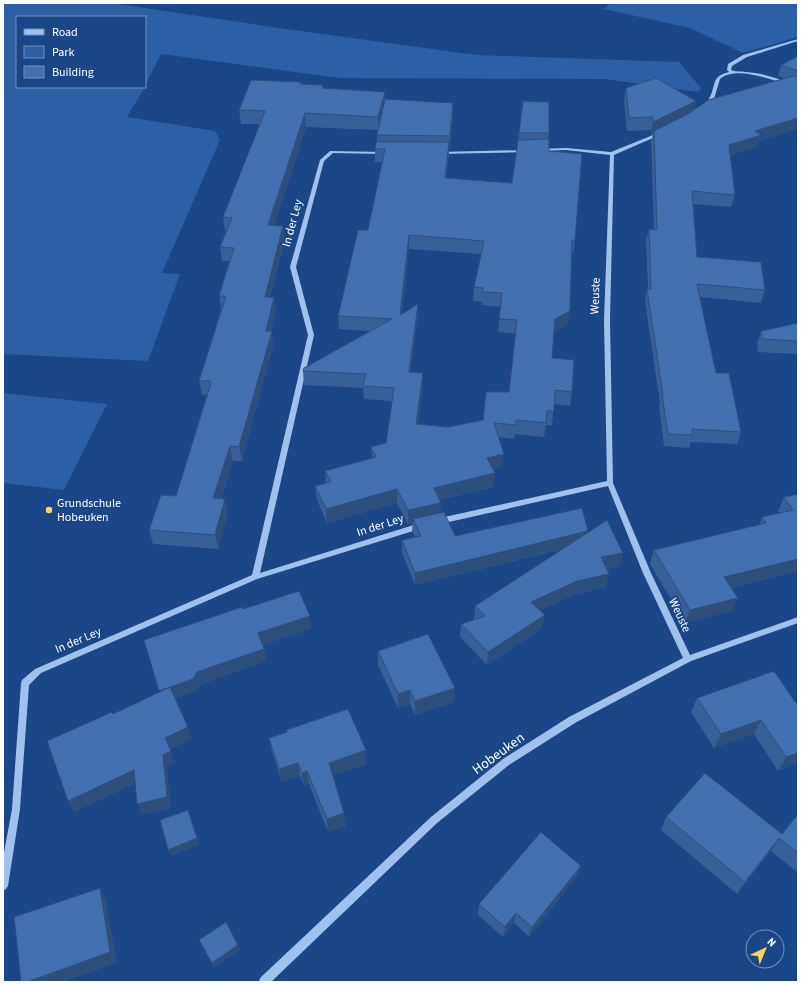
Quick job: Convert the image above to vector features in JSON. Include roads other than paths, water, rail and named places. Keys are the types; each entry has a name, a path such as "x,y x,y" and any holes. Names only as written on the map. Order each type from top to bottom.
{"street":[{"path":"733,73 729,70 730,65 744,56 798,40"},
{"path":"700,112 706,108 714,95 716,82 722,76 733,73 764,76 798,87"},
{"path":"435,153 566,149 612,154 667,131"},
{"name":"In der Ley","path":"255,577 310,335 292,268 322,160 332,152 387,153"},
{"name":"Weuste","path":"612,154 607,320 610,483 647,573 688,659"},
{"name":"In der Ley","path":"3,886 16,809 25,683 38,670 255,577 412,527 610,483"},
{"name":"Hobeuken","path":"264,982 434,820 506,762 572,720 688,659 798,620"}],"place":[{"name":"Grundschule Hobeuken","path":"49,510"}]}
